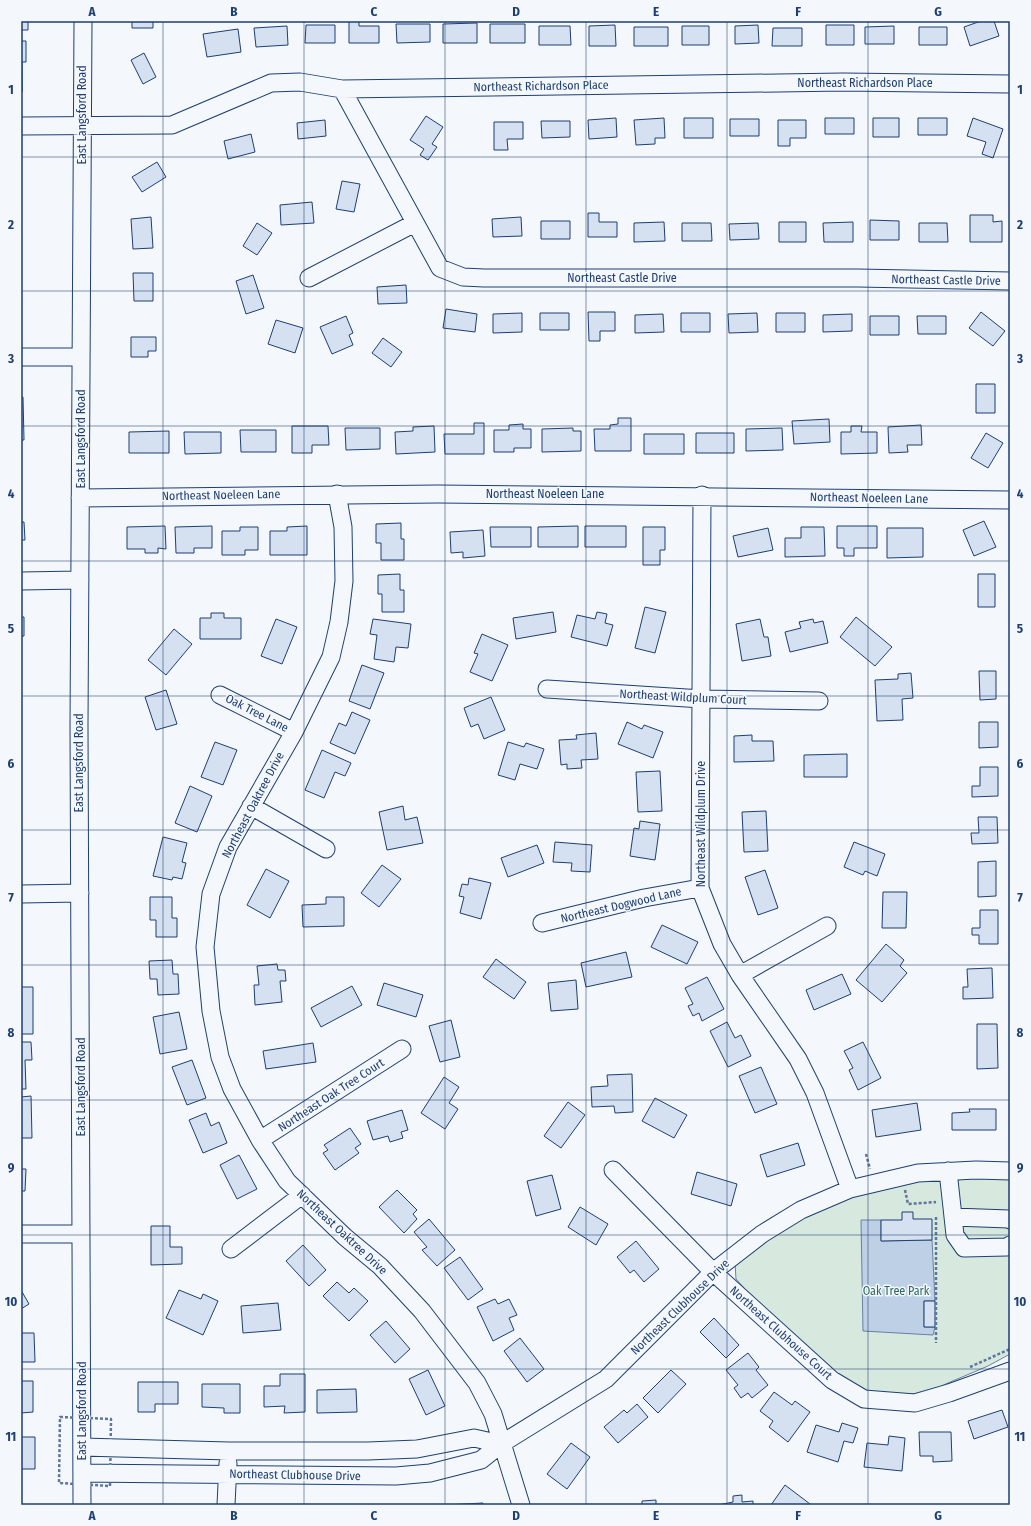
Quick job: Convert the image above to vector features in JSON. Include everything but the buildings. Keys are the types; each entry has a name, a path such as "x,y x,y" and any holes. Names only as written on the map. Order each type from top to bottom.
{"street":[{"name":"East Langsford Road","path":"82,1505 80,498 83,21"},
{"name":"Northeast Richardson Place","path":"21,126 172,126 271,83 300,82 342,89 843,82 1010,84"},
{"name":"Northeast Castle Drive","path":"342,89 440,268 464,277 858,278 1010,282"},
{"path":"309,278 415,223"},
{"path":"21,357 81,357"},
{"name":"Northeast Noeleen Lane","path":"80,498 336,494 702,495 1010,500"},
{"name":"Northeast Oaktree Drive","path":"336,494 343,527 344,581 339,622 331,657 294,732 250,806 228,847 211,894 205,947 211,1011 220,1057 232,1089 260,1140 288,1180 302,1195 345,1237 380,1266 422,1310 476,1383 493,1414 521,1505"},
{"name":"Northeast Wildplum Drive","path":"702,495 700,888 722,944 740,975 798,1059 815,1093 850,1189"},
{"path":"21,581 80,580"},
{"name":"Northeast Wildplum Court","path":"546,689 702,699 819,701"},
{"name":"Oak Tree Lane","path":"220,695 294,732"},
{"path":"250,806 326,849"},
{"name":"Northeast Dogwood Lane","path":"542,923 644,898 700,888"},
{"path":"21,894 80,893"},
{"path":"740,975 827,926"},
{"name":"Northeast Oak Tree Court","path":"260,1140 402,1049"},
{"name":"Northeast Clubhouse Court","path":"613,1170 713,1272 832,1380 864,1399 915,1403 949,1393 1010,1371"},
{"name":"Northeast Clubhouse Drive","path":"82,1473 396,1476 430,1473 481,1460 501,1444 606,1379 713,1272 762,1234 801,1210 850,1189 918,1173 1010,1170"},
{"path":"948,1171 955,1235 964,1248 1007,1247 1010,1245"},
{"path":"231,1249 302,1195"},
{"path":"953,1217 1010,1220"},
{"path":"21,1234 82,1234"},
{"name":"Northeast Clubhouse Drive","path":"82,1448 229,1451 417,1449 474,1438 501,1444"},
{"path":"226,1505 229,1451"}],"path":[{"path":"866,1154 871,1171"},
{"path":"905,1188 908,1204 936,1201 936,1342"},
{"path":"898,1190 912,1188"},
{"path":"969,1368 1010,1349"}],"green space":[{"name":"Oak Tree Park","path":"1010,1176 1010,1354 988,1366 941,1386 899,1398 863,1391 828,1371 762,1308 736,1279 735,1263 786,1223 840,1199 893,1183"}],"water":[{"path":"861,1220 881,1220 881,1241 932,1240 935,1301 924,1301 924,1327 935,1327 933,1335 863,1331"}]}
